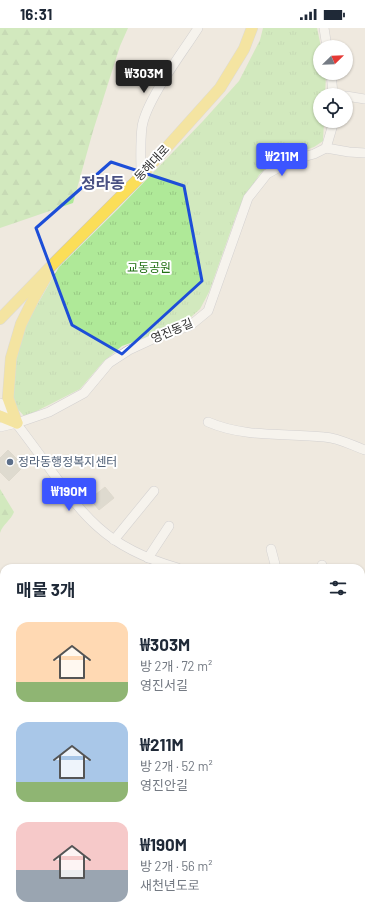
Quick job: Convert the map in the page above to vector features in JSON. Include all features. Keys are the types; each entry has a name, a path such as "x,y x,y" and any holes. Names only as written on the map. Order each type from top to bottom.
{"main road":[{"name":"동해대로","path":"0,319 141,176 220,88 244,49 252,28"},
{"path":"17,423 8,398 11,358 21,324 34,298 57,260"},
{"path":"0,416 17,423"}],"street":[{"path":"141,176 142,126 149,106 162,83 198,28"},
{"path":"324,28 326,40"},
{"path":"353,97 365,99"},
{"path":"332,128 326,148 365,153"},
{"name":"영진동길","path":"0,427 49,412 84,393 109,363 129,350 191,325 208,311 248,198 268,174 292,160 314,154 326,148"},
{"path":"0,403 17,423 83,512 98,528 114,540 148,558 166,564"},
{"path":"208,422 226,429 250,434 325,437 340,440 365,450"},
{"path":"114,540 154,491"},
{"path":"148,558 169,526"},
{"path":"271,549 275,564"}],"highlighted area":[{"path":"111,162 184,186 202,281 122,354 72,325 36,228"}],"green space":[{"path":"0,28 128,28 120,46 93,131 73,203 0,228"},
{"name":"교동공원","path":"263,28 317,28 320,40 313,40 313,80 326,80 325,88 313,88 313,128 324,128 323,141 314,147 273,161 259,175 237,213 209,292 200,309 182,325 122,346 103,362 80,389 25,417 15,406 13,391 14,368 26,324 59,267 118,209 203,121 239,81 260,40"},
{"path":"0,489 14,512 0,533"}],"building":[{"name":"정라동행정복지센터","path":"8,450 24,466 9,481 0,472 0,458"},
{"path":"105,487 114,498 99,510 90,499"}],"place":[{"name":"정라동행정복지센터","path":"10,462"}],"district":[{"name":"정라동","path":"103,183"}]}
